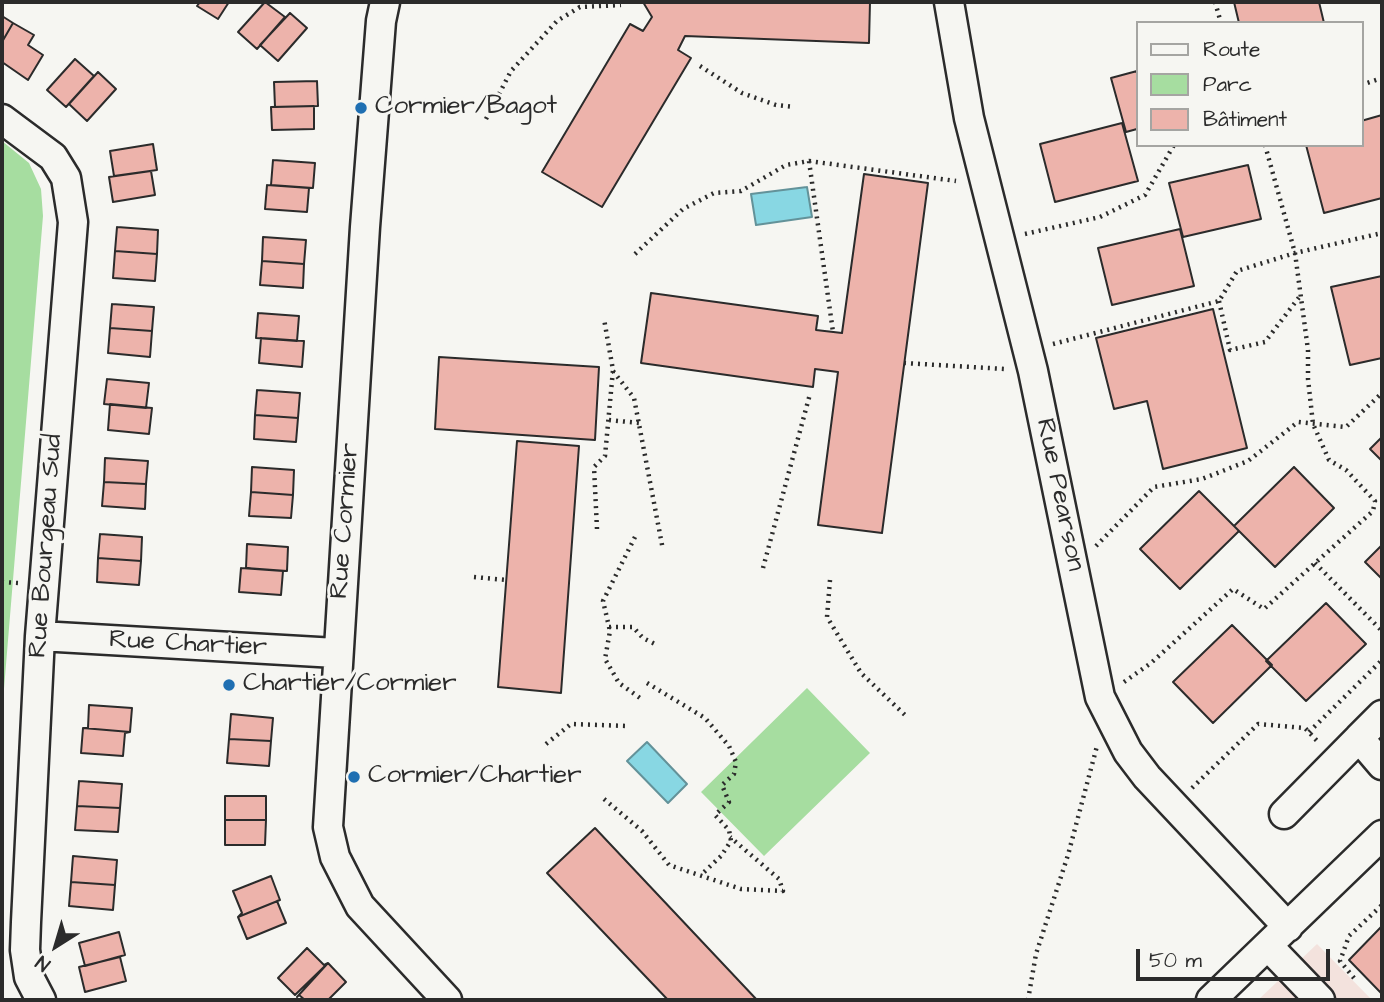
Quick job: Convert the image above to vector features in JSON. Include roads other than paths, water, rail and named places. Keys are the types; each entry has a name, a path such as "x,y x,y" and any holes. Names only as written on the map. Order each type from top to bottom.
{"street":[{"name":"Rue Cormier","path":"385,2 381,21 366,213 327,804 335,857 360,906 447,1000"},
{"name":"Rue Pearson","path":"949,2 969,118 1030,361 1100,698 1128,752 1288,927"},
{"name":"Rue Bourgeau Sud","path":"2,119 53,157 66,178 73,222 40,636 25,950 30,977 41,1000"},
{"name":"Rue Chartier","path":"40,636 337,653"},
{"path":"1284,814 1382,715"},
{"path":"1359,738 1382,765"},
{"path":"1212,1000 1382,835"},
{"path":"1268,946 1320,1000"}],"water":[{"path":"807,187 812,217 756,225 751,194"},
{"path":"647,742 687,784 668,803 627,761"}],"place":[{"name":"Cormier/Bagot","path":"361,108"},
{"name":"Chartier/Cormier","path":"229,685"},
{"name":"Cormier/Chartier","path":"354,777"}]}
